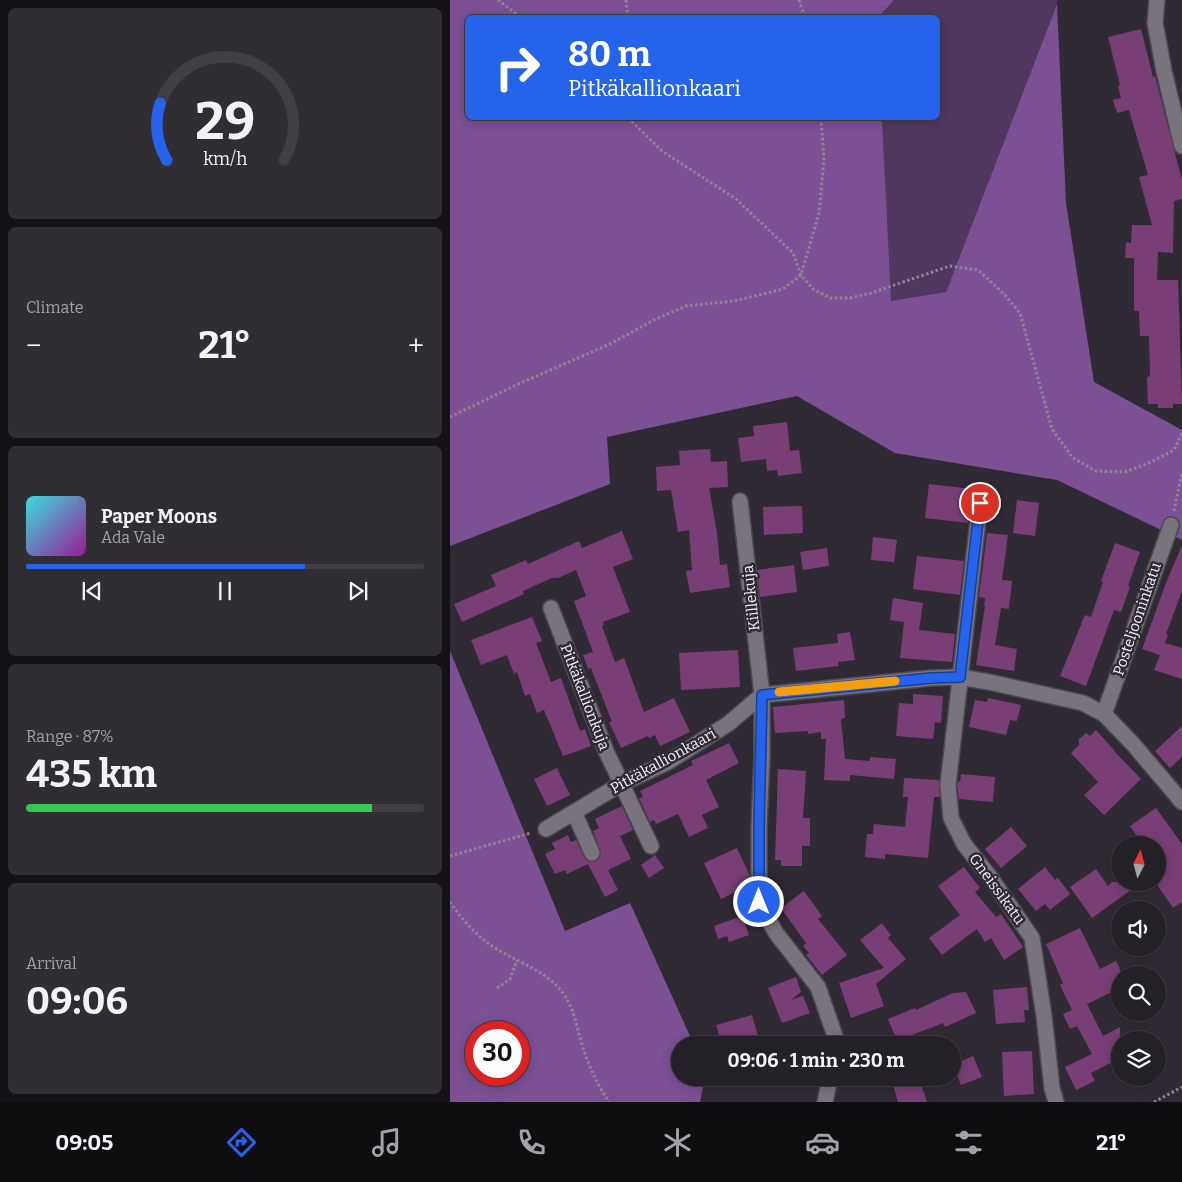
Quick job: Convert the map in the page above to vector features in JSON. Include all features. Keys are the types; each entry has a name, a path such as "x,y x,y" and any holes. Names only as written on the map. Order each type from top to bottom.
{"street":[{"path":"1157,0 1156,23 1160,52 1182,146"},
{"name":"Kiillekuja","path":"740,501 762,695 759,902 776,933 818,987 835,1036"},
{"name":"Gneissikatu","path":"980,503 948,786 951,818 964,844 990,877 1032,938 1044,1016 1052,1088 1056,1102"},
{"name":"Posteljooninkatu","path":"1104,714 1171,525"},
{"name":"Pitkäkallionkuja","path":"551,608 587,706 621,784 651,846"},
{"path":"762,695 931,678 960,677 1083,703 1104,714 1133,744 1182,802"},
{"name":"Pitkäkallionkaari","path":"546,829 621,784 668,762 720,729 762,695"},
{"path":"574,812 592,853"},
{"path":"825,1102 828,1086"}],"path":[{"path":"498,0 518,15"},
{"path":"626,0 628,15"},
{"path":"800,0 804,15"},
{"path":"630,120 662,151 736,199 792,253 800,275 813,289 830,298 850,298 950,266 978,270 1004,294 1020,313 1052,429 1073,458 1096,471 1125,472 1151,462 1174,450 1182,433"},
{"path":"450,417 514,386 612,343 654,320 686,306 734,301 783,289 800,275 819,213 824,159 821,120"},
{"path":"1171,525 1182,472"},
{"path":"450,856 546,829"},
{"path":"450,902 459,915 489,944 547,978 564,996 574,1017 596,1081 609,1102"},
{"path":"497,988 510,979 517,960"},
{"path":"1154,1102 1182,1087"}],"shaded area":[{"path":"450,0 894,0 881,15 465,15 465,120 882,120 891,301 946,292 1057,4 1066,203 1094,382 1182,430 1182,540 1057,480 895,453 797,396 607,437 610,484 450,546"},
{"path":"894,0 1057,0 946,292 890,302 882,120 940,120 940,15 881,15"},
{"path":"450,651 565,931 630,903 690,1036 671,1036 671,1086 703,1086 700,1102 450,1102"}],"building":[{"path":"1141,29 1182,180 1182,199 1174,201 1173,253 1158,252 1157,280 1178,280 1182,404 1173,404 1173,408 1158,408 1158,404 1148,404 1147,377 1150,376 1149,336 1140,336 1139,311 1134,311 1134,258 1125,258 1126,242 1131,243 1132,225 1152,225 1139,177 1148,175 1129,110 1117,113 1113,100 1121,98 1118,86 1120,85 1108,37"},
{"path":"787,422 790,451 799,450 802,473 778,476 777,470 767,471 766,459 741,462 738,438 754,436 753,426"},
{"path":"710,449 711,462 727,461 728,487 709,488 717,533 720,565 727,564 730,587 690,593 686,571 692,570 689,530 678,532 671,490 657,491 656,467 680,465 679,451"},
{"path":"929,484 972,489 968,523 925,518"},
{"path":"1017,500 1039,503 1035,536 1013,533"},
{"path":"802,506 803,533 764,535 763,507"},
{"path":"622,531 633,559 613,567 630,612 603,622 604,625 602,626 615,662 624,658 644,712 674,698 690,732 660,746 655,735 649,738 648,736 621,748 609,722 612,722 591,668 588,669 583,655 593,652 574,601 586,596 576,570 523,591 524,594 462,622 454,604 496,586 491,575 526,560 528,564 579,541 582,548"},
{"path":"987,533 1008,535 1002,580 1012,581 1009,609 1001,608 995,645 1017,649 1014,671 976,665 985,606 985,598 979,597"},
{"path":"873,537 897,540 894,562 871,560"},
{"path":"1115,543 1140,552 1121,612 1114,610 1086,686 1060,676 1085,615 1091,617 1103,582 1101,581"},
{"path":"1182,545 1182,591 1166,634 1168,635 1165,643 1182,648 1182,679 1154,670 1160,655 1142,649"},
{"path":"827,548 829,566 803,570 800,552"},
{"path":"917,556 964,561 960,595 913,589"},
{"path":"794,565 797,592 760,597 757,570"},
{"path":"893,598 923,603 919,630 955,634 952,662 900,658 904,622 890,620"},
{"path":"532,617 542,641 536,643 551,682 561,678 580,731 585,729 591,746 563,756 544,710 537,713 530,694 525,696 517,672 514,674 507,655 481,665 471,640"},
{"path":"850,632 855,660 838,662 839,666 796,671 793,648 838,643 837,634"},
{"path":"738,650 740,687 681,690 679,653"},
{"path":"913,694 943,696 941,723 935,722 933,739 896,736 899,703 913,704"},
{"path":"988,698 1021,705 1017,721 1010,720 1006,735 969,727 975,700 987,702"},
{"path":"844,700 845,718 841,719 845,759 870,761 870,757 896,759 894,779 850,775 850,781 824,780 826,739 821,739 821,732 808,734 808,731 775,733 773,707"},
{"path":"1182,726 1182,757 1170,768 1155,751"},
{"path":"1096,730 1141,779 1104,815 1084,795 1098,782 1071,753 1079,745 1079,739 1086,733 1090,736"},
{"path":"729,743 739,763 706,780 719,807 702,815 708,828 689,837 678,814 656,824 654,820 650,822 639,798 643,797 640,791 693,765 691,761"},
{"path":"557,768 570,795 547,806 534,779"},
{"path":"778,769 806,771 803,818 810,818 810,846 802,846 802,866 781,866 781,860 775,860"},
{"path":"961,774 995,777 993,802 959,799 957,785 958,781 960,782"},
{"path":"904,778 939,780 940,797 934,797 928,858 885,854 885,859 865,857 867,834 873,834 874,824 905,827 908,797 903,797"},
{"path":"622,806 633,830 620,836 631,859 608,870 618,890 605,897 588,864 567,874 565,870 555,874 545,854 555,849 552,843 568,835 571,842 576,840 586,860 596,861 601,854 593,831 599,828 595,819"},
{"path":"1156,808 1182,844 1182,902 1173,908 1161,891 1166,891 1166,836 1137,836 1130,826"},
{"path":"1011,827 1027,846 1001,868 985,849"},
{"path":"737,848 750,876 750,885 721,899 704,863"},
{"path":"655,855 664,868 649,878 641,865"},
{"path":"964,867 980,888 975,892 996,917 1001,914 1023,947 1004,960 991,938 985,942 977,929 942,955 929,938 960,915 938,886"},
{"path":"1045,867 1055,880 1058,878 1070,894 1050,910 1045,904 1036,911 1018,889"},
{"path":"1096,869 1108,886 1111,883 1111,891 1130,891 1116,901 1111,901 1111,904 1092,918 1070,887"},
{"path":"804,891 822,916 818,919 847,955 822,975 806,955 809,953 803,946 806,943 781,908"},
{"path":"742,916 749,935 729,942 727,936 718,939 714,926"},
{"path":"882,923 891,935 888,938 906,959 876,984 884,1006 851,1018 839,983 884,968 860,940"},
{"path":"1080,928 1100,969 1116,961 1118,966 1111,966 1111,992 1087,1004 1103,1036 1111,1032 1111,1063 1091,1073 1095,1081 1076,1090 1065,1067 1092,1054 1077,1026 1070,1029 1063,1014 1072,1010 1060,985 1063,983 1046,944"},
{"path":"796,977 801,992 791,1000 803,996 810,1013 782,1023 768,988"},
{"path":"1027,987 1029,1010 1024,1010 1025,1022 996,1024 993,990"},
{"path":"966,992 976,1013 945,1027 943,1023 910,1036 895,1036 888,1019 915,1008 916,1010 953,993"},
{"path":"752,1015 758,1036 719,1036 716,1025"},
{"path":"1032,1051 1034,1094 1004,1096 1002,1052"},
{"path":"973,1056 982,1077 961,1085 961,1061"},
{"path":"893,1086 922,1086 927,1102 898,1102"}],"slow traffic":[{"path":"779,692 895,681"}],"route":[{"path":"759,902 762,695 787,691 960,677 980,503"}]}
